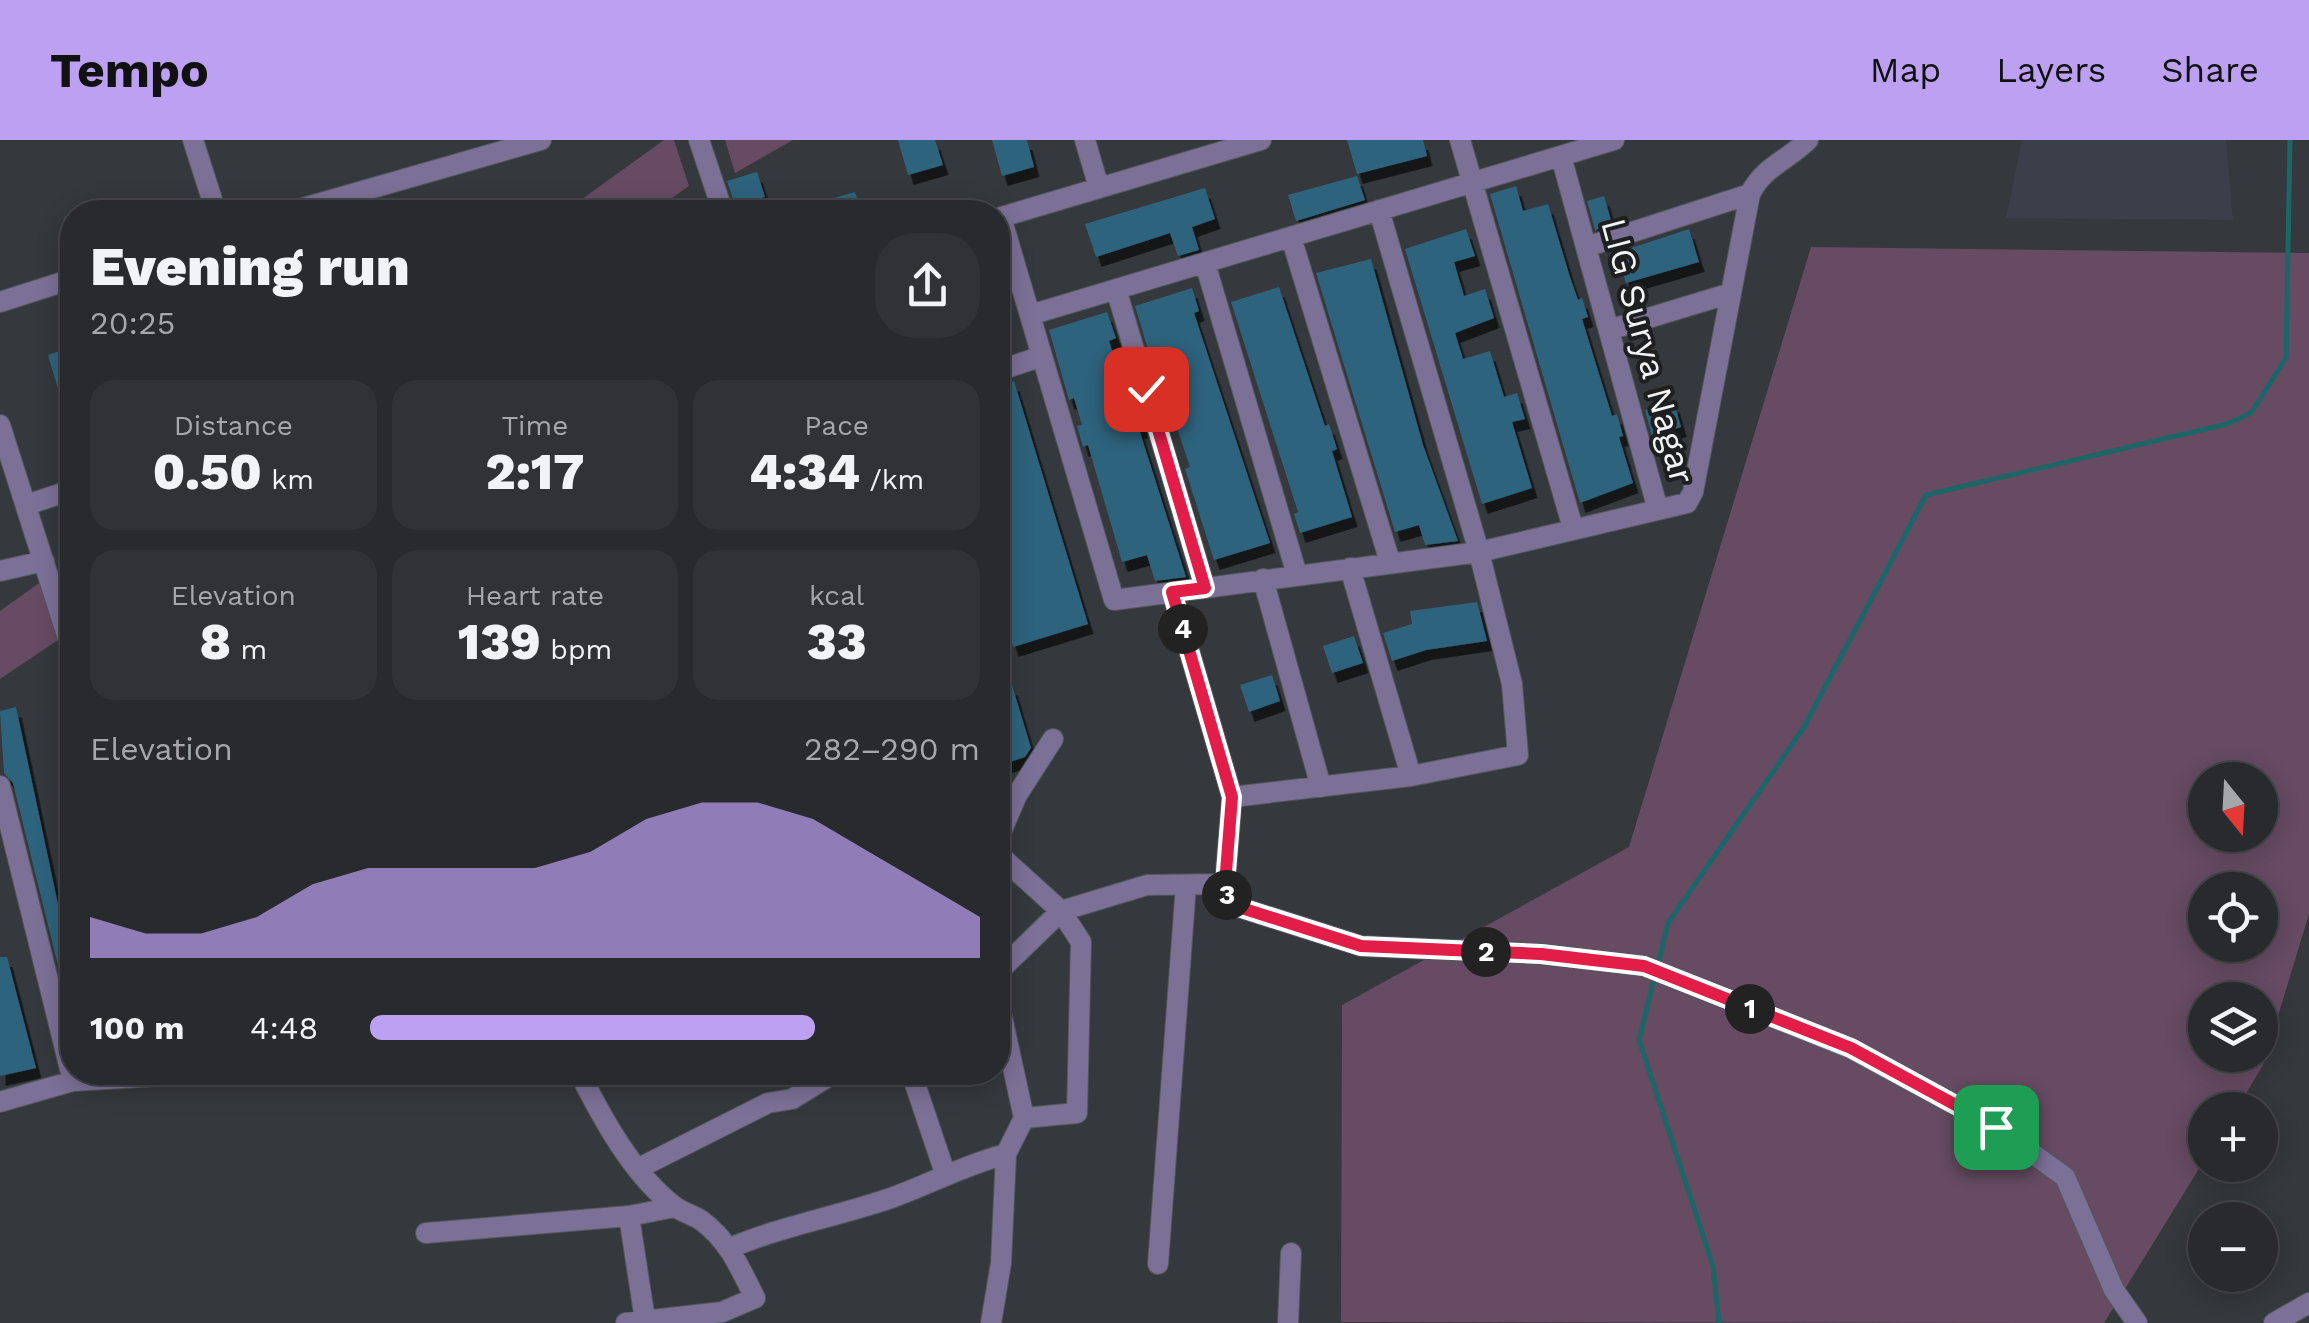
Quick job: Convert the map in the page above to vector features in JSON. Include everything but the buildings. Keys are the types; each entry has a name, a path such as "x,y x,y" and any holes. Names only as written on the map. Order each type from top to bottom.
{"street":[{"path":"193,140 212,200"},
{"path":"356,200 541,140"},
{"path":"699,140 719,200"},
{"path":"1085,140 1100,188"},
{"path":"1010,214 1100,188 1218,146 1260,140"},
{"path":"1460,140 1574,528"},
{"path":"1030,316 1614,140"},
{"path":"1658,510 1687,503 1693,492 1750,194 1759,176 1808,140"},
{"name":"LIG Surya Nagar","path":"1010,252 1114,600 1479,552 1658,510 1561,156"},
{"path":"1586,247 1750,194"},
{"path":"1232,797 1411,776 1518,756 1512,684 1479,552 1379,210"},
{"path":"1291,237 1390,562"},
{"path":"1206,262 1297,575"},
{"path":"0,302 60,282"},
{"path":"1116,289 1205,588"},
{"path":"1609,330 1731,293"},
{"path":"1010,366 1042,356"},
{"path":"0,424 44,560 60,583"},
{"path":"26,505 60,494"},
{"path":"0,571 44,560"},
{"path":"1350,568 1411,776"},
{"path":"1263,580 1321,787"},
{"path":"1172,592 1232,797 1225,884 1229,904 1361,946 1541,954 1644,966 1851,1048 1996,1127 2065,1177 2114,1290 2137,1323"},
{"path":"1010,811 1053,739"},
{"path":"0,786 60,1029"},
{"path":"1010,869 1061,911 1081,942 1077,1113 1024,1118"},
{"path":"1010,960 1061,911 1147,885 1225,884"},
{"path":"1158,1264 1186,885"},
{"path":"991,1323 1001,1263 1006,1154 1024,1118 1010,1054"},
{"path":"0,1102 62,1085"},
{"path":"586,1085 598,1110 639,1168 675,1207 700,1219 730,1248 755,1298 722,1312 635,1321 629,1216"},
{"path":"639,1168 768,1102 792,1099 815,1085"},
{"path":"915,1085 945,1173"},
{"path":"730,1248 786,1225 889,1198 945,1173 1006,1154"},
{"path":"426,1233 629,1216 675,1207"},
{"path":"1288,1323 1290,1253"},
{"path":"2274,1323 2309,1303"}],"shaded area":[{"path":"664,140 674,140 689,186 669,200 581,200"},
{"path":"725,140 793,140 735,173"},
{"path":"2022,140 2226,140 2233,220 2006,218"},
{"path":"1811,247 2309,253 2309,914 2278,1016 2278,982 2188,982 2188,1072 2259,1072 2247,1092 2188,1092 2191,1182 2104,1323 1341,1322 1342,1005 1629,847"},
{"path":"42,581 58,640 0,679 0,611"}],"waterway":[{"path":"1658,964 1668,923 1804,727 1926,495 2227,424 2251,413 2286,358 2290,140"},
{"path":"1655,975 1639,1040 1713,1266 1719,1323"}],"route":[{"path":"1146,389 1205,588 1172,592 1232,797 1225,884 1229,904 1361,946 1541,954 1644,966 1851,1048 1996,1127"}]}
